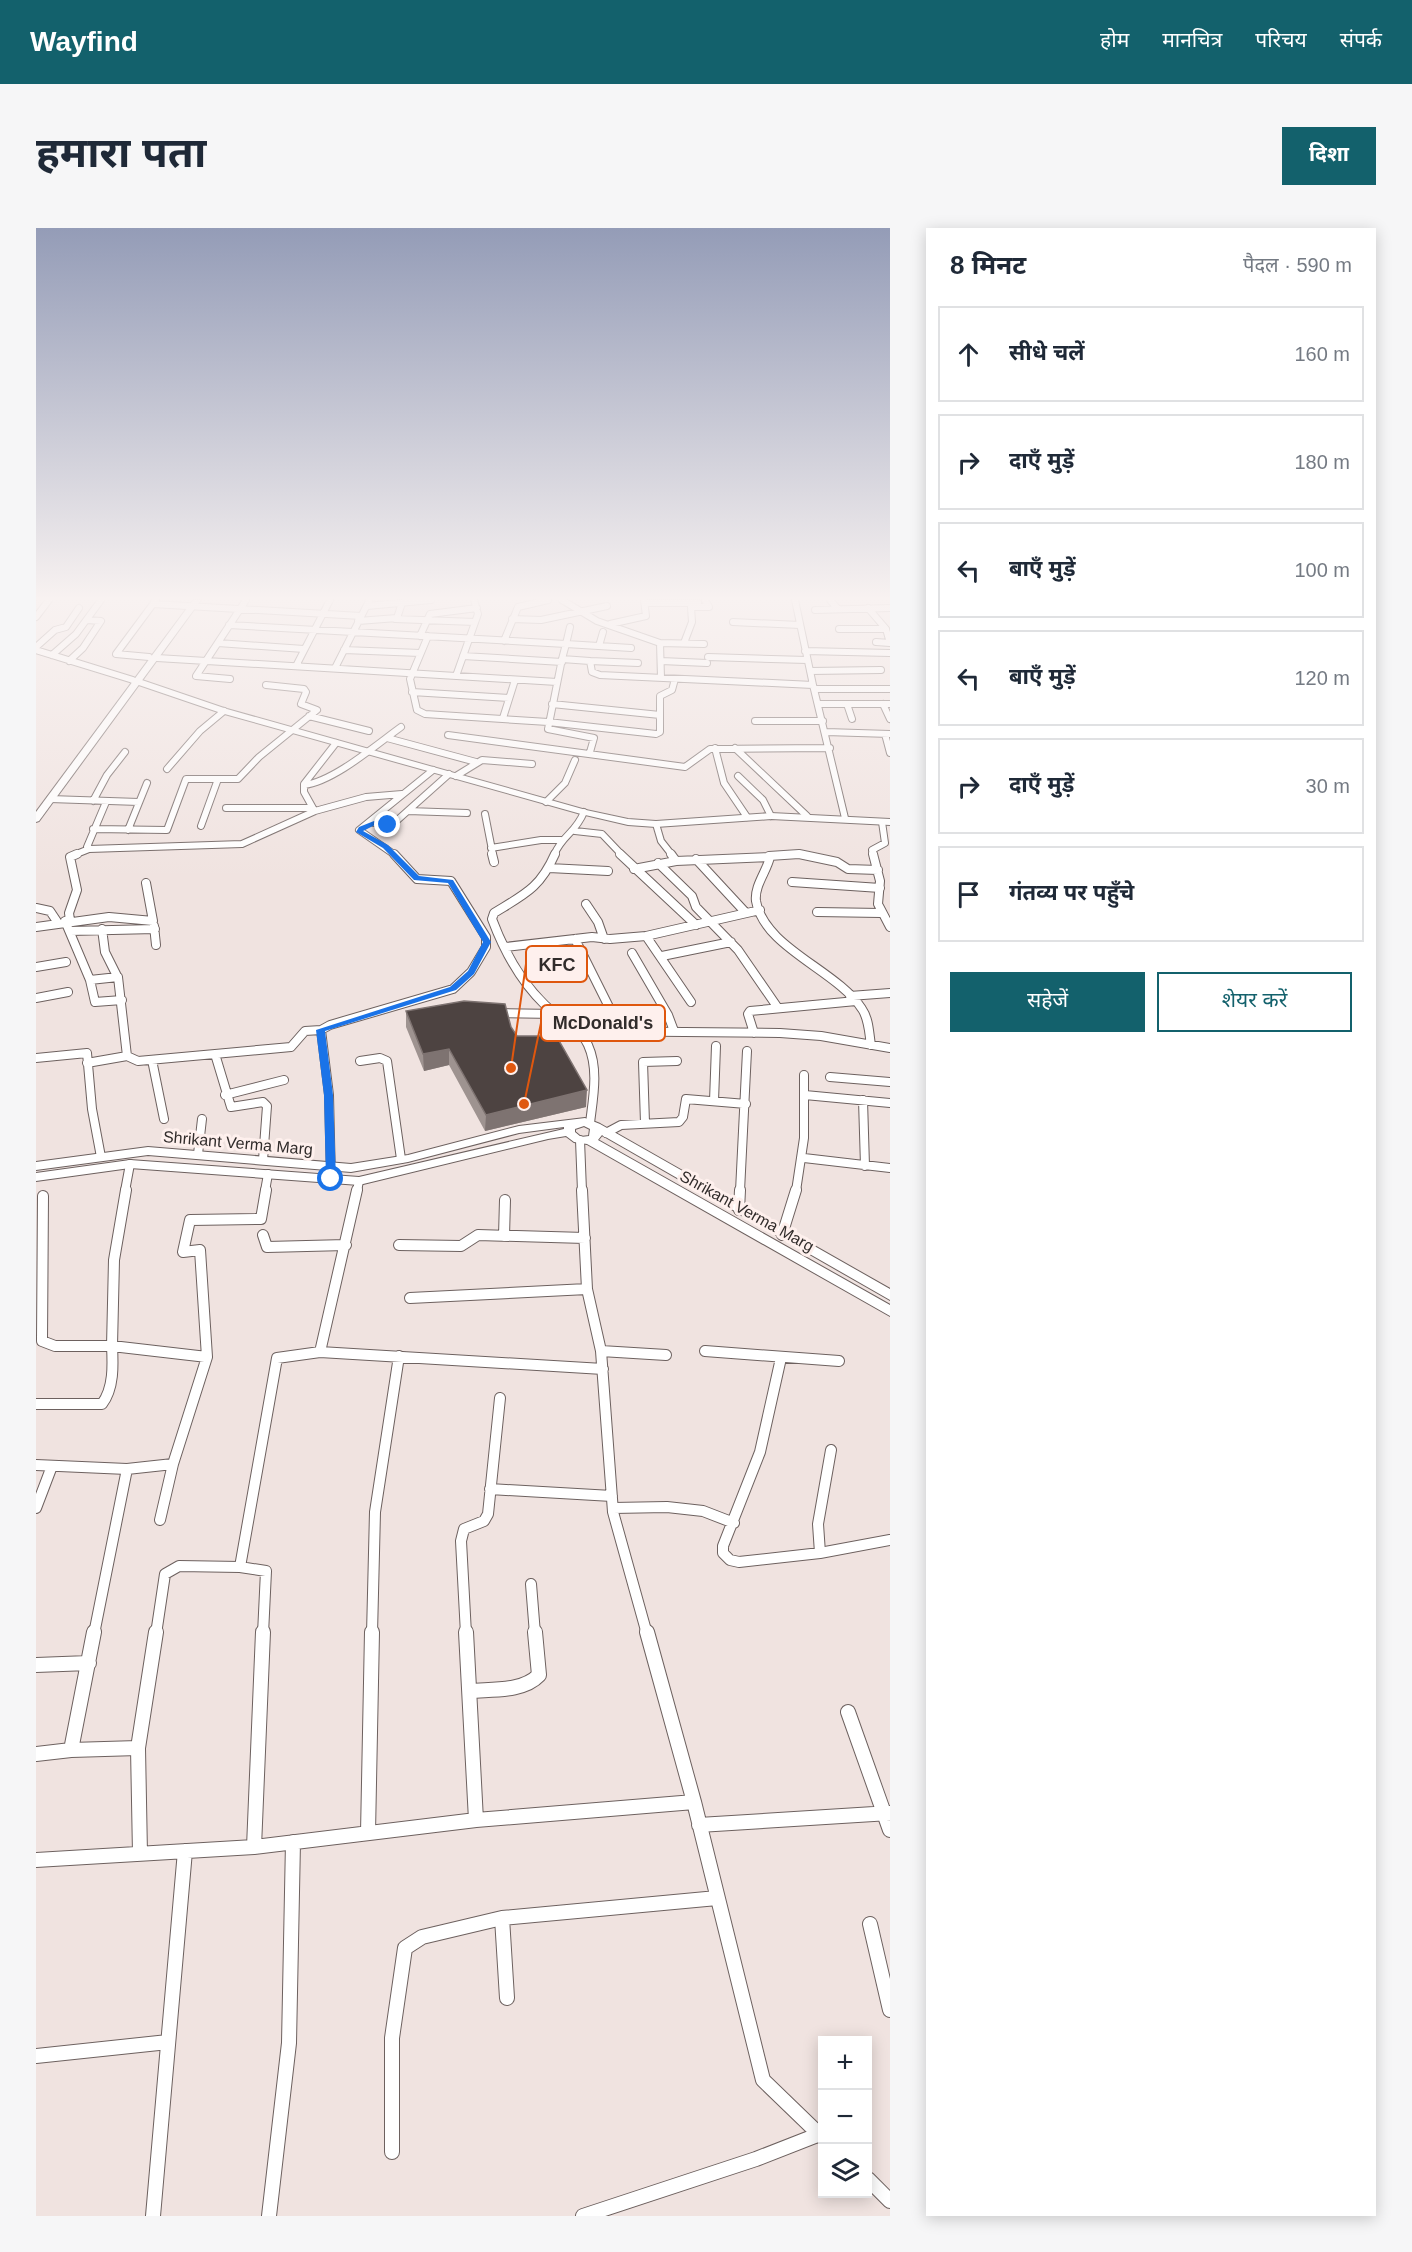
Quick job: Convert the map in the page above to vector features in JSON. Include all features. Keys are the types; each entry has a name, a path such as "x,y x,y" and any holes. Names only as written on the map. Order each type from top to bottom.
{"main road":[{"path":"36,819 127,693"},
{"path":"36,807 127,693"}],"street":[{"path":"171,693 224,711 336,743 546,802 628,822 656,824 771,816 807,816 886,822 885,843 872,850 878,870 880,888 878,904 890,927"},
{"path":"93,829 167,830 184,781 192,778 238,779 290,730 317,710 301,704 305,693"},
{"path":"412,693 417,710 421,713 548,722 656,734 660,732 660,696 666,693"},
{"path":"425,693 509,698"},
{"path":"503,718 511,693"},
{"path":"555,693 548,729 594,738 590,752"},
{"path":"815,693 845,818"},
{"path":"552,704 660,715"},
{"path":"818,704 887,704 890,719"},
{"path":"847,704 852,719"},
{"path":"167,769 189,742 224,711"},
{"path":"309,716 369,730"},
{"path":"755,721 823,721"},
{"path":"304,785 314,784 319,779 337,773 401,727"},
{"path":"826,732 888,734 890,753"},
{"path":"448,735 590,752 685,767 698,760 705,750 715,748 830,748"},
{"path":"387,738 476,762"},
{"path":"313,810 304,785 308,776 336,743"},
{"path":"715,748 724,783 747,817"},
{"path":"735,748 746,762 786,793 807,816"},
{"path":"93,801 107,775 125,752"},
{"path":"374,823 390,825 452,775 484,759 532,764"},
{"path":"546,802 565,783 575,760"},
{"path":"102,929 103,946 107,958 113,963 122,999 127,1056 133,1061 291,1047 300,1032 321,1030 326,1026 423,1000 453,989 462,982 481,957 487,942 486,937 451,881 417,879 386,847 360,832 361,828 374,823 402,794 433,770"},
{"path":"738,777 763,800 771,816"},
{"path":"201,826 218,779"},
{"path":"128,830 147,783"},
{"path":"64,922 77,890 70,857 89,849 214,847 242,844 313,810 366,796 402,794"},
{"path":"50,799 139,802"},
{"path":"89,849 87,847 93,829 106,802"},
{"path":"226,808 313,810"},
{"path":"408,811 467,813"},
{"path":"491,848 541,840 561,840 575,831 584,812"},
{"path":"485,814 494,862"},
{"path":"656,824 661,841 676,861"},
{"path":"575,831 602,834 634,869 696,925"},
{"path":"561,840 549,868 537,885 492,915 505,947 526,981 555,1014 578,1031 589,1047 593,1059 597,1128 596,1137 584,1140 587,1288 601,1351 612,1502 694,1802 763,2080 818,2132"},
{"path":"634,869 658,863 696,859 799,854 837,862 848,868 878,870"},
{"path":"768,856 770,861 756,893 760,910 784,944 824,969 853,998 864,1012 871,1045"},
{"path":"696,859 746,914"},
{"path":"658,863 692,896 696,907 752,967 778,1008"},
{"path":"549,868 608,871"},
{"path":"792,882 880,888"},
{"path":"146,883 156,945"},
{"path":"586,904 598,922 604,939"},
{"path":"36,908 48,909 64,922 70,931 90,980 94,1002 122,999"},
{"path":"505,947 575,939 646,936 760,910"},
{"path":"817,912 881,913"},
{"path":"36,927 94,916 138,917 153,921"},
{"path":"70,931 155,929"},
{"path":"646,936 662,956 691,1002"},
{"path":"575,939 610,1009 606,1030"},
{"path":"662,956 731,942"},
{"path":"632,953 668,1015 674,1032"},
{"path":"36,967 66,962"},
{"path":"90,980 117,976"},
{"path":"36,998 68,992"},
{"path":"754,1032 748,1012 890,993"},
{"path":"423,1000 441,1005"},
{"path":"490,1013 555,1014"},
{"path":"321,1030 329,1095 331,1174"},
{"path":"578,1031 754,1032 821,1036 890,1048"},
{"path":"714,1101 716,1046"},
{"path":"36,1058 84,1051 101,1157"},
{"path":"739,1210 747,1051"},
{"path":"215,1054 225,1095 231,1107 266,1104 263,1160"},
{"path":"87,1063 127,1056"},
{"path":"360,1061 380,1058 387,1061 401,1160"},
{"path":"152,1060 164,1119"},
{"path":"645,1123 643,1062 677,1061"},
{"path":"782,1235 798,1193 804,1158 806,1095 804,1076"},
{"path":"830,1077 890,1082"},
{"path":"225,1095 284,1080"},
{"path":"806,1095 890,1103"},
{"path":"572,1128 597,1128 682,1120 686,1099 746,1104"},
{"path":"863,1100 865,1166"},
{"path":"198,1154 202,1119"},
{"name":"Shrikant Verma Marg","path":"36,1177 130,1164 268,1174 331,1174 401,1160 539,1126 572,1128 584,1140 890,1311"},
{"name":"Shrikant Verma Marg","path":"36,1166 148,1151 263,1160 359,1181 572,1128"},
{"name":"Shrikant Verma Marg","path":"597,1128 890,1295"},
{"path":"804,1158 890,1168"},
{"path":"36,1404 102,1404 107,1396 112,1346 114,1260 130,1164"},
{"path":"160,1520 173,1464 207,1357 200,1250 183,1252 190,1220 261,1219 268,1174"},
{"path":"320,1352 359,1181"},
{"path":"43,1196 42,1341 55,1346 112,1346 207,1357"},
{"path":"504,1200 504,1236"},
{"path":"399,1245 461,1246 478,1235 585,1238"},
{"path":"263,1236 267,1247 346,1245"},
{"path":"410,1298 587,1288"},
{"path":"601,1351 666,1355"},
{"path":"705,1351 781,1358 839,1360"},
{"path":"240,1567 277,1358 320,1352 603,1369"},
{"path":"368,1833 375,1512 399,1356"},
{"path":"781,1358 760,1452 734,1523 723,1546 726,1557 735,1562 820,1553 890,1540"},
{"path":"476,1820 462,1533 468,1526 487,1518 500,1398"},
{"path":"820,1553 818,1524 831,1450"},
{"path":"36,1465 127,1469 173,1464"},
{"path":"36,1508 52,1466"},
{"path":"71,1750 127,1469"},
{"path":"490,1489 703,1511 734,1523"},
{"path":"140,1854 138,1748 165,1574 179,1566 240,1567 266,1571 254,1847"},
{"path":"470,1691 536,1681 540,1667 531,1584"},
{"path":"36,1665 89,1663"},
{"path":"848,1712 886,1813 890,1830"},
{"path":"36,1754 71,1750 138,1748"},
{"path":"36,1860 254,1847 476,1820 694,1802"},
{"path":"699,1825 886,1813"},
{"path":"269,2216 289,2043 293,1842"},
{"path":"153,2216 185,1851"},
{"path":"392,2152 392,2038 405,1948 429,1935 502,1918 717,1898"},
{"path":"502,1918 507,1998"},
{"path":"870,1924 890,2010"},
{"path":"36,2056 168,2042"},
{"path":"583,2216 818,2136"},
{"path":"872,2184 890,2201"}],"building":[{"path":"464,1001 505,1004 511,1027 517,1036 544,1036 558,1039 587,1090 486,1115 449,1049 423,1054 406,1011"}],"place":[{"name":"KFC","path":"511,1068"},
{"name":"McDonald's","path":"524,1104"}],"route":[{"path":"331,1179 329,1095 321,1030 326,1026 410,1004 453,989 471,972 487,942 451,881 417,879 391,851 359,830 374,823 388,825"}]}
